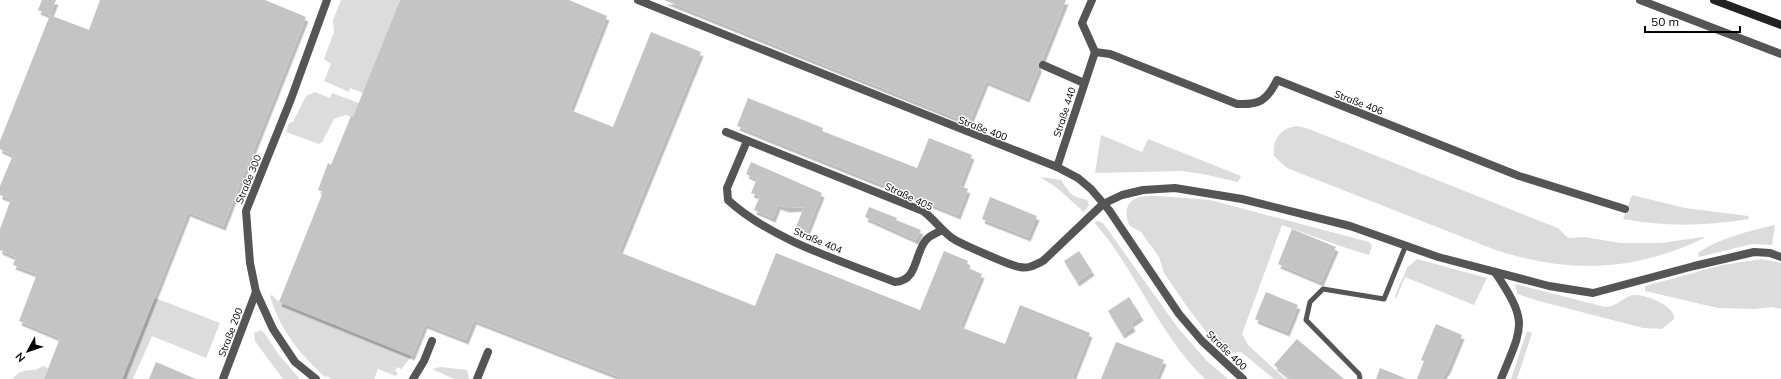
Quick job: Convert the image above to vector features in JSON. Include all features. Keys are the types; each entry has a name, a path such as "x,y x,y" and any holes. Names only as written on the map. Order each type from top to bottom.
{"main road":[{"path":"1714,0 1781,25"}],"street":[{"name":"Straße 300","path":"316,379 295,362 273,329 256,292 250,263 246,210 327,0"},
{"name":"Straße 400","path":"638,0 1057,168 1078,178 1091,189 1103,204 1180,314 1202,341 1243,379"},
{"path":"1084,83 1095,52 1082,23 1092,0"},
{"path":"1640,0 1781,54"},
{"name":"Straße 406","path":"1095,52 1110,54 1237,104 1251,105 1263,100 1272,90 1277,80 1519,176 1624,209"},
{"name":"Straße 440","path":"1043,65 1084,83 1057,168"},
{"name":"Straße 405","path":"726,132 923,211 933,218 942,230 953,239 1020,267 1032,267 1043,261 1103,204 1122,195 1143,190 1175,188 1205,191 1242,198 1350,226 1438,257 1549,286 1593,293 1694,266 1754,252 1770,253 1781,257"},
{"name":"Straße 404","path":"747,141 727,188 728,200 737,208 791,241 895,282 903,282 909,276 926,240 942,230"},
{"path":"1495,272 1517,308 1520,319 1520,331 1501,379"},
{"name":"Straße 200","path":"223,379 256,292"},
{"path":"413,379 424,361 432,341"},
{"path":"477,379 488,352"}],"lane":[{"path":"1360,379 1359,374 1306,320 1310,302 1323,289 1384,299 1406,245"}],"shaded area":[{"path":"341,0 400,0 363,93 350,88 349,92 324,81 331,64 324,59 334,32 333,20"},
{"path":"315,92 330,98 332,93 359,103 353,117 345,115 334,119 322,142 319,144 286,132 289,123 293,122 306,96"},
{"path":"1297,126 1309,129 1558,228 1568,238 1585,237 1620,243 1661,243 1704,238 1678,249 1652,257 1627,263 1602,266 1577,266 1551,263 1498,251 1287,168 1274,156 1274,145 1278,136 1282,132 1291,127"},
{"path":"1101,135 1142,152 1148,139 1241,176 1238,182 1182,171 1095,173"},
{"path":"1040,177 1061,180 1070,193 1076,197 1087,200 1089,205 1084,212 1057,188"},
{"path":"1632,195 1685,208 1748,216 1749,219 1686,225 1639,222 1623,219"},
{"path":"1158,196 1210,200 1369,242 1372,246 1369,255 1282,225 1242,334 1248,345 1285,379 1274,379 1241,352 1227,353 1211,338 1164,273 1159,257 1141,232 1130,226 1127,218 1128,205 1134,199 1139,197"},
{"path":"1098,221 1103,223 1178,328 1207,361 1228,379 1205,379 1189,362 1174,343 1123,261 1094,222"},
{"path":"1775,225 1772,245 1752,244 1699,257 1698,253 1715,243 1746,232"},
{"path":"1417,259 1487,278 1474,305 1405,277 1396,299 1395,296 1407,268"},
{"path":"1761,259 1781,263 1781,309 1772,307 1754,309 1718,308 1645,291 1645,286 1722,265"},
{"path":"1515,284 1605,307 1609,307 1630,296 1645,296 1665,305 1673,314 1674,319 1662,329 1643,328 1517,294"},
{"path":"272,295 279,302 412,356 401,369 397,367 395,371 398,373 396,376 378,369 374,379 331,379 327,376 325,377 299,350 285,330 274,308 270,296"},
{"path":"155,298 220,323 206,358 152,336 133,379 122,379"},
{"path":"261,330 279,355 300,379 283,379 255,341 254,333"},
{"path":"1527,331 1532,333 1517,379 1511,379"},
{"path":"43,366 48,368 44,379 12,379 21,372 39,369"},
{"path":"441,367 467,370 469,377 468,379 454,379 432,369"}],"building":[{"path":"42,0 56,0 50,15 38,10"},
{"path":"100,0 265,0 306,17 223,226 188,212 122,379 44,379 60,338 19,321 37,274 13,265 16,257 0,250 0,229 11,199 0,195 0,186 13,155 0,149 0,141 50,15 89,30"},
{"path":"400,0 569,0 607,16 570,110 613,127 651,32 701,52 619,252 755,306 776,253 920,310 944,251 968,261 966,267 982,274 960,327 1005,344 1020,305 1090,333 1072,379 625,379 474,320 466,340 425,324 412,356 279,302 323,192 318,190 328,163 331,165 351,116 353,117"},
{"path":"664,0 1066,0 1042,60 1038,63 1039,68 1027,98 986,81 969,123"},
{"path":"748,98 823,128 822,131 917,168 929,138 972,155 960,186 968,189 958,215 737,126"},
{"path":"751,162 822,193 807,231 796,227 804,207 787,208 778,205 773,218 754,210 760,196 751,193 757,179 746,174"},
{"path":"990,197 1037,216 1028,237 982,219"},
{"path":"869,207 897,218 896,220 921,230 916,240 865,217"},
{"path":"1292,229 1336,247 1321,282 1278,264"},
{"path":"1079,251 1092,271 1077,282 1064,261"},
{"path":"1266,292 1298,305 1287,332 1255,319"},
{"path":"1129,297 1141,316 1131,323 1133,327 1122,334 1108,311"},
{"path":"1436,324 1462,335 1447,371 1442,379 1417,379 1424,361 1421,360"},
{"path":"1297,339 1344,379 1291,379 1274,365"},
{"path":"1116,342 1164,360 1156,379 1101,379"},
{"path":"156,362 196,379 149,379"},
{"path":"1380,368 1407,379 1376,379"}]}
